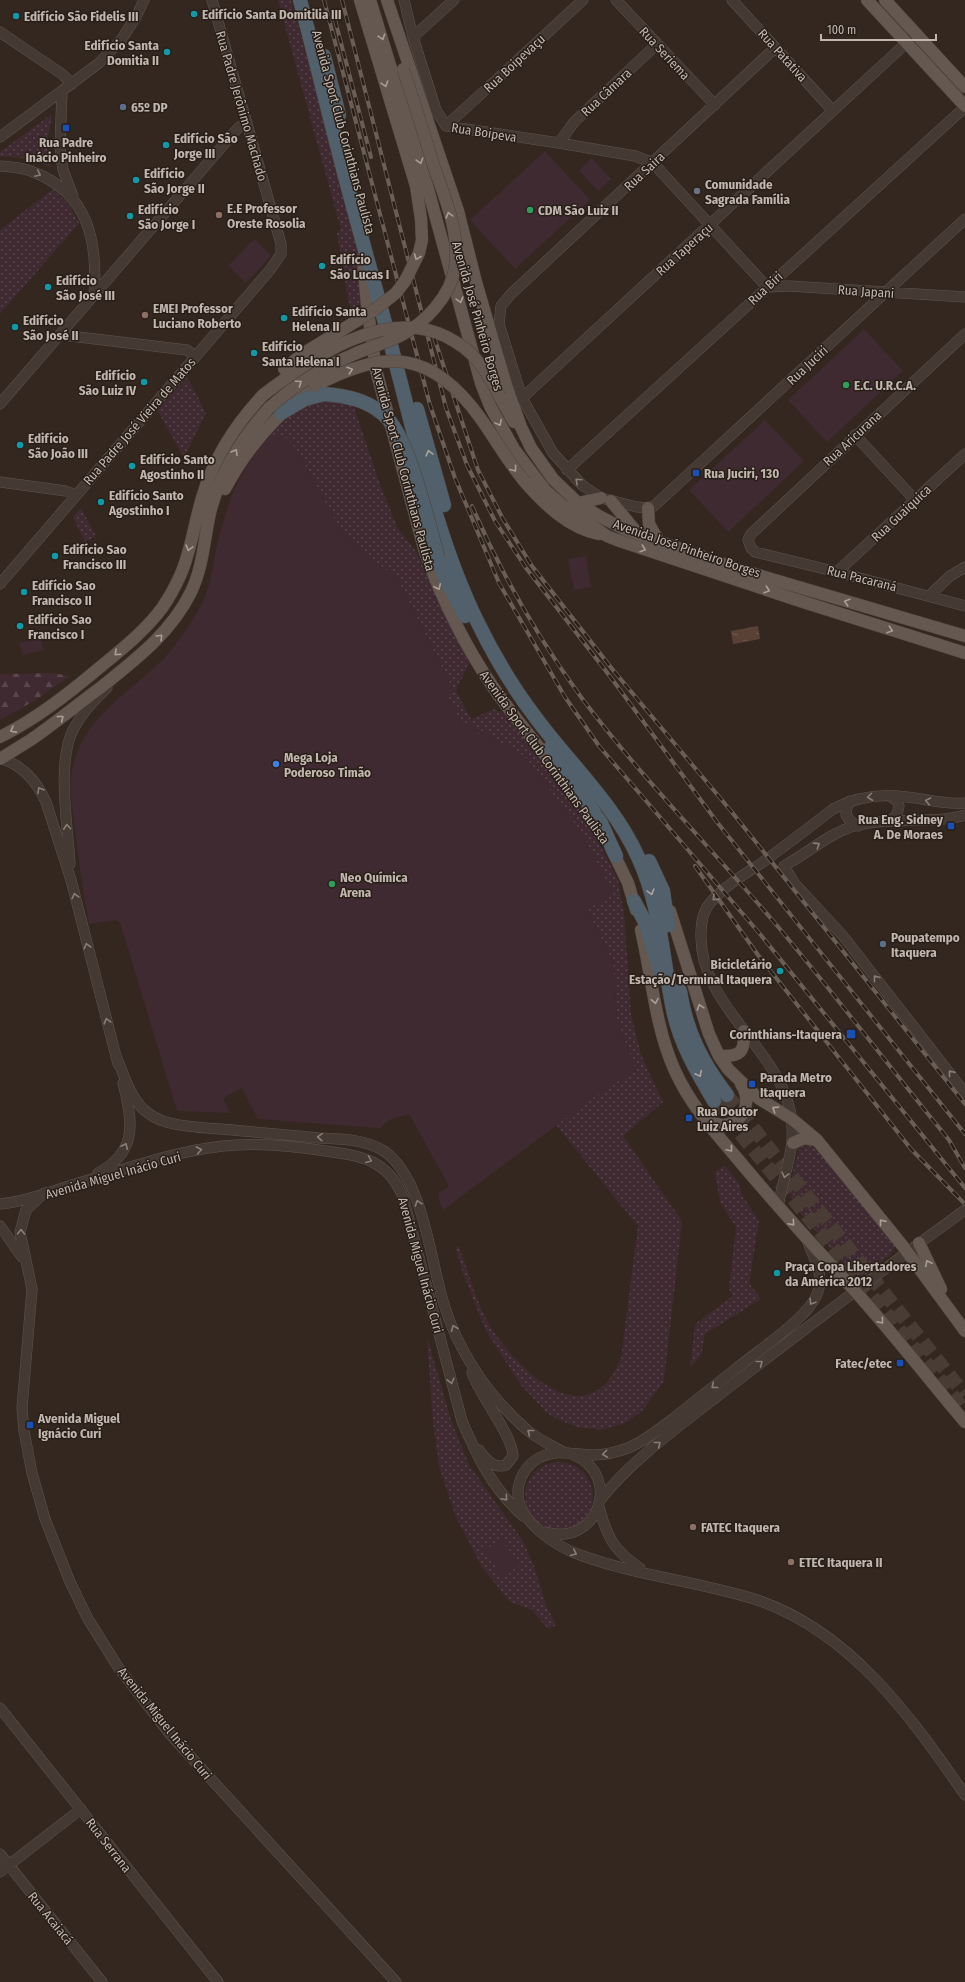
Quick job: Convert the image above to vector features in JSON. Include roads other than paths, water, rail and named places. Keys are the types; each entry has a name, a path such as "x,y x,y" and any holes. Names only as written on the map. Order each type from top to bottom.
{"highway":[{"name":"Avenida Sport Club Corinthians Paulista","path":"300,0 361,236 442,533 458,579 478,624 519,695 536,719 617,819 635,851 646,874 654,902 663,943 674,1012 686,1051 714,1101"},
{"name":"Avenida Sport Club Corinthians Paulista","path":"309,0 414,396 464,570 486,620 519,677 548,718 622,812 644,851 663,891 686,1022 707,1068 727,1094"},
{"path":"275,411 306,399 319,390 360,400 378,410 390,421 400,436 409,460 444,576 477,639 519,695"},
{"path":"536,719 552,750 601,823 616,856"},
{"path":"634,901 645,922 674,1012"}],"main road":[{"path":"0,737 49,708 67,694 112,658 156,614 168,599 180,576 198,510 217,460 242,420 284,369 304,353 373,311 396,293 405,281 419,253 422,240 420,204 360,0"},
{"name":"Avenida José Pinheiro Borges","path":"370,0 428,189 481,383 490,406 514,449 545,490 563,506 606,536 797,600 965,653"},
{"path":"868,0 963,85"},
{"path":"885,0 912,38 965,106"},
{"path":"0,758 32,740 92,698 160,638 185,603 201,565 207,528 222,476 243,439 275,411 297,384 311,375 351,355 386,343 418,325 435,309 451,281 455,269 455,236 447,206 390,26 388,5"},
{"name":"Avenida José Pinheiro Borges","path":"388,5 458,211 494,343 521,427 531,448 566,493 599,516 659,542 734,568 965,636"},
{"name":"Avenida Sport Club Corinthians Paulista","path":"361,236 367,305 376,370 423,545 436,581 458,628 494,688 573,791 616,856 634,901 665,1044 674,1070 686,1094 705,1120 778,1207 855,1291 965,1422"},
{"path":"263,395 300,367 328,351 362,336 405,328 426,329 441,334 467,349 482,366 514,422 521,427"},
{"path":"319,390 346,371 380,362 397,361 428,368 452,384 480,418 524,482 539,498 559,516 586,532 606,536"},
{"path":"578,502 606,499 638,534"},
{"path":"648,508 650,524 659,542"},
{"name":"Avenida Sport Club Corinthians Paulista","path":"663,891 688,963 704,1020 719,1056 740,1081 758,1098 792,1119 817,1140 906,1252 965,1331"},
{"path":"719,1056 735,1056 740,1053 744,1043 744,1030"},
{"path":"705,1120 724,1125 741,1117 744,1112 746,1101 744,1088 740,1081"},
{"path":"793,1143 804,1138 817,1140"},
{"path":"919,1243 949,1308"}],"street":[{"path":"0,137 96,66 115,48 136,17 144,0"},
{"name":"Rua Padre Jerônimo Machado","path":"212,0 281,244 281,253 278,259"},
{"name":"Rua Boipeva","path":"404,0 413,37 436,110 446,126 635,156 653,162"},
{"path":"413,37 454,0"},
{"name":"Rua Boipevaçu","path":"446,126 583,0"},
{"name":"Rua Seriema","path":"616,0 715,106"},
{"name":"Rua Patativa","path":"732,0 833,111"},
{"path":"0,32 62,74 72,84"},
{"name":"Rua Taperaçu","path":"522,398 912,38"},
{"name":"Rua Câmara","path":"559,143 574,122 657,44"},
{"name":"Rua Saira","path":"522,398 499,324 499,313 501,306 511,294 776,48"},
{"path":"62,91 60,147 63,170 74,199 87,222 93,242 96,258 94,296"},
{"name":"Rua Biri","path":"567,470 965,106"},
{"path":"0,404 238,128 247,122"},
{"path":"653,162 767,287"},
{"path":"0,166 33,171 54,182 74,199"},
{"path":"54,182 63,170"},
{"name":"Rua Juciri","path":"648,508 658,502 965,219"},
{"name":"Rua Padre José Vieira de Matos","path":"0,584 278,259"},
{"name":"Rua Japani","path":"767,287 789,286 965,297"},
{"path":"63,331 70,336 186,350 195,356"},
{"name":"Rua Aricurana","path":"751,548 748,540 751,534 855,435 965,334"},
{"path":"522,398 542,437 567,470 582,485 606,499 637,507 648,508"},
{"path":"855,435 915,500"},
{"name":"Rua Guaiquica","path":"837,572 965,454"},
{"path":"0,482 66,491 76,495"},
{"name":"Rua Pacaraná","path":"751,548 755,552 965,606"},
{"path":"930,596 950,576 965,567"},
{"path":"71,880 64,762 73,728 92,698"},
{"path":"0,758 20,767 32,778 41,790 71,880 130,1111 131,1123 129,1137 123,1151 114,1163 86,1180"},
{"path":"888,821 896,817 899,806 897,801 890,796"},
{"path":"778,1207 793,1143 792,1119 785,1094 767,1062 711,980 701,956 701,929 707,908 710,903 731,884 833,809 850,801 890,796 951,805 965,803"},
{"path":"850,801 847,807 846,815 851,822 858,826"},
{"path":"965,815 888,821 858,826 828,838 784,866 795,884 843,936 965,1093"},
{"name":"Avenida Miguel Inácio Curi","path":"117,1058 134,1096 143,1108 154,1117 164,1122 205,1128 345,1139 371,1144 384,1152 394,1161 411,1183 420,1212 443,1303 465,1355 482,1380 513,1416 540,1439 567,1453"},
{"name":"Avenida Miguel Inácio Curi","path":"396,1982 169,1733 118,1668 88,1619 70,1582 45,1519 32,1473 24,1431 23,1385 32,1289 20,1232 22,1220 31,1204 44,1193 181,1154 223,1146 260,1145 320,1150 372,1160 389,1173 397,1182 403,1197 462,1420 476,1452 495,1486 506,1500 533,1526 542,1531 558,1545 578,1555 647,1573 709,1586 755,1599 792,1615 830,1639 862,1666 894,1701 927,1742 965,1795"},
{"path":"0,1204 23,1200 44,1193"},
{"path":"542,1531 555,1535 569,1534 581,1529 592,1520 600,1504 620,1477 652,1449 772,1354 906,1252 964,1211"},
{"name":"Avenida Miguel Inácio Curi","path":"0,1226 18,1249 28,1270"},
{"path":"567,1453 594,1455 612,1453 642,1441 714,1386 801,1316 809,1306 819,1287 818,1270 806,1239"},
{"path":"462,1420 482,1453 490,1463 501,1467 510,1462 513,1456 511,1443 480,1391 465,1355"},
{"name":"Avenida Miguel Inácio Curi","path":"526,1518 520,1507 518,1495 519,1483 524,1473 531,1464 540,1457 551,1453 567,1453"},
{"path":"567,1453 581,1458 597,1475 600,1487 600,1504"},
{"name":"Avenida Miguel Inácio Curi","path":"600,1504 609,1538 625,1558 647,1573"},
{"name":"Rua Serrana","path":"0,1708 218,1982"},
{"path":"0,1872 81,1809"},
{"name":"Rua Acaiacá","path":"0,1854 102,1982"}],"water":[{"path":"758,626 760,639 733,644 731,631"}],"tunnel":[{"path":"727,1095 965,1395"},
{"path":"714,1101 965,1411"}],"railway":[{"path":"324,0 430,405 455,478 499,583 565,697 599,746 760,934 965,1188"},
{"path":"342,0 446,408 467,465 495,521 526,568 612,679 717,822 965,1134"},
{"path":"335,20 371,157"},
{"path":"434,337 478,470 503,519 532,566 613,670 731,811 965,1104"},
{"path":"472,506 495,556 521,604 550,652 581,697 651,783 774,922 949,1140 965,1168"},
{"path":"695,866 758,955 911,1149 965,1204"}],"place":[{"name":"Edifício Santa Domitilia III","path":"194,14"},
{"name":"Edifício São Fidelis III","path":"16,16"},
{"name":"Edifício Santa Domitia II","path":"167,52"},
{"name":"65º DP","path":"123,107"},
{"name":"Rua Padre Inácio Pinheiro","path":"66,128"},
{"name":"Edifício São Jorge III","path":"166,145"},
{"name":"Edifício São Jorge II","path":"136,180"},
{"name":"Comunidade Sagrada Família","path":"697,191"},
{"name":"CDM São Luiz II","path":"530,210"},
{"name":"E.E Professor Oreste Rosolia","path":"219,215"},
{"name":"Edifício São Jorge I","path":"130,216"},
{"name":"Edifício São Lucas I","path":"322,266"},
{"name":"Edifício São José III","path":"48,287"},
{"name":"EMEI Professor Luciano Roberto","path":"145,315"},
{"name":"Edifício Santa Helena II","path":"284,318"},
{"name":"Edifício São José II","path":"15,327"},
{"name":"Edifício Santa Helena I","path":"254,353"},
{"name":"Edifício São Luiz IV","path":"144,382"},
{"name":"E.C. U.R.C.A.","path":"846,385"},
{"name":"Edifício São João III","path":"20,445"},
{"name":"Edifício Santo Agostinho II","path":"132,466"},
{"name":"Rua Juciri, 130","path":"696,473"},
{"name":"Edifício Santo Agostinho I","path":"101,502"},
{"name":"Edifício Sao Francisco III","path":"55,556"},
{"name":"Edifício Sao Francisco II","path":"24,592"},
{"name":"Edifício Sao Francisco I","path":"20,626"},
{"name":"Mega Loja Poderoso Timão","path":"276,764"},
{"name":"Rua Eng. Sidney A. De Moraes","path":"951,826"},
{"name":"Neo Química Arena","path":"332,884"},
{"name":"Poupatempo Itaquera","path":"883,944"},
{"name":"Bicicletário Estação/Terminal Itaquera","path":"780,971"},
{"name":"Corinthians-Itaquera","path":"851,1034"},
{"name":"Parada Metro Itaquera","path":"752,1084"},
{"name":"Rua Doutor Luiz Aires","path":"689,1118"},
{"name":"Praça Copa Libertadores da América 2012","path":"777,1273"},
{"name":"Fatec/etec","path":"900,1363"},
{"name":"Avenida Miguel Ignácio Curi","path":"30,1425"},
{"name":"FATEC Itaquera","path":"693,1527"},
{"name":"ETEC Itaquera II","path":"791,1562"}]}
